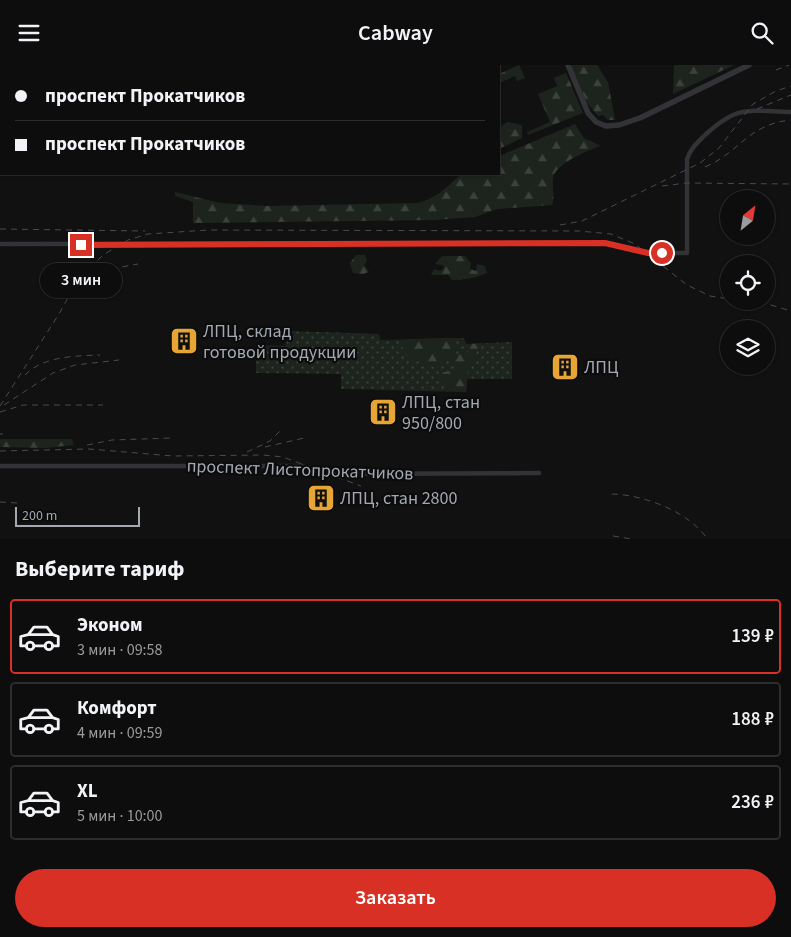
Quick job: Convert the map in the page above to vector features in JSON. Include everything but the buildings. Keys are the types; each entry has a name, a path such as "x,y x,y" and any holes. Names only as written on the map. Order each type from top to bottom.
{"street":[{"path":"568,65 588,113 596,122 606,126 619,125 640,117 749,65"},
{"path":"0,244 605,243 648,253 687,253 687,159 690,150 732,114 741,111 791,112"},
{"name":"проспект Листопрокатчиков","path":"0,466 301,466 328,474 539,473"}],"green space":[{"path":"519,65 525,78 517,81 515,76 500,83 500,74"},
{"path":"570,65 597,65 608,82 615,120 608,120 603,115 598,116 587,103"},
{"path":"674,65 734,65 673,94"},
{"path":"566,73 583,113 528,135 527,132 550,122 538,94 557,86 554,78"},
{"path":"508,122 522,125 522,138 500,149 500,126"},
{"path":"575,124 584,138 601,146 573,158 555,173 553,178 552,205 497,209 475,217 435,220 193,223 193,202 175,196 175,192 220,203 266,206 417,203 436,195 460,175 500,175 500,156"},
{"path":"356,255 365,255 367,261 364,265 369,272 363,274 353,273 350,263"},
{"path":"442,256 465,256 471,263 470,269 476,271 477,264 485,266 487,273 457,280 452,280 448,275 431,275 434,269 440,271 444,268 442,265 435,264"},
{"path":"290,331 379,334 380,340 464,338 466,344 512,342 512,379 467,379 466,392 341,389 341,374 256,373 256,345 285,346"},
{"path":"454,338 456,343 451,355 469,352 471,344 481,343 468,371 466,392 450,391 440,379 441,373 456,369 455,361 446,360 445,366 434,367 407,357 402,346 405,340 410,339"},
{"path":"0,439 72,439 74,445 46,448 0,447"}],"railway":[{"path":"776,70 789,65"},
{"path":"560,225 582,221 700,163 719,148 753,104 776,91 791,86"},
{"path":"757,109 791,95"},
{"path":"705,167 717,161 764,127 791,120"},
{"path":"662,186 687,183 791,184"},
{"path":"0,229 145,231"},
{"path":"0,406 59,314 78,280 103,255 128,240 148,234 208,230 579,231 611,234 635,244 687,285 710,296 720,298"},
{"path":"82,282 99,271 138,264"},
{"path":"775,306 791,311"},
{"path":"25,375 41,364 60,358 100,355"},
{"path":"4,405 53,373 75,365 119,360"},
{"path":"0,412 23,405 103,405"},
{"path":"247,452 270,441 282,429"},
{"path":"87,445 112,440 173,438"},
{"path":"265,447 304,438"},
{"path":"0,451 89,449 173,456 263,455 283,457 361,486"},
{"path":"612,494 638,498 666,507 690,521 707,539"},
{"path":"0,502 18,503"},
{"path":"613,536 632,539"}],"place":[{"name":"ЛПЦ, склад готовой продукции","path":"184,341"},
{"name":"ЛПЦ","path":"565,367"},
{"name":"ЛПЦ, стан 950/800","path":"383,412"},
{"name":"ЛПЦ, стан 2800","path":"321,498"}],"route":[{"path":"81,245 605,243 648,253 662,253"}]}
